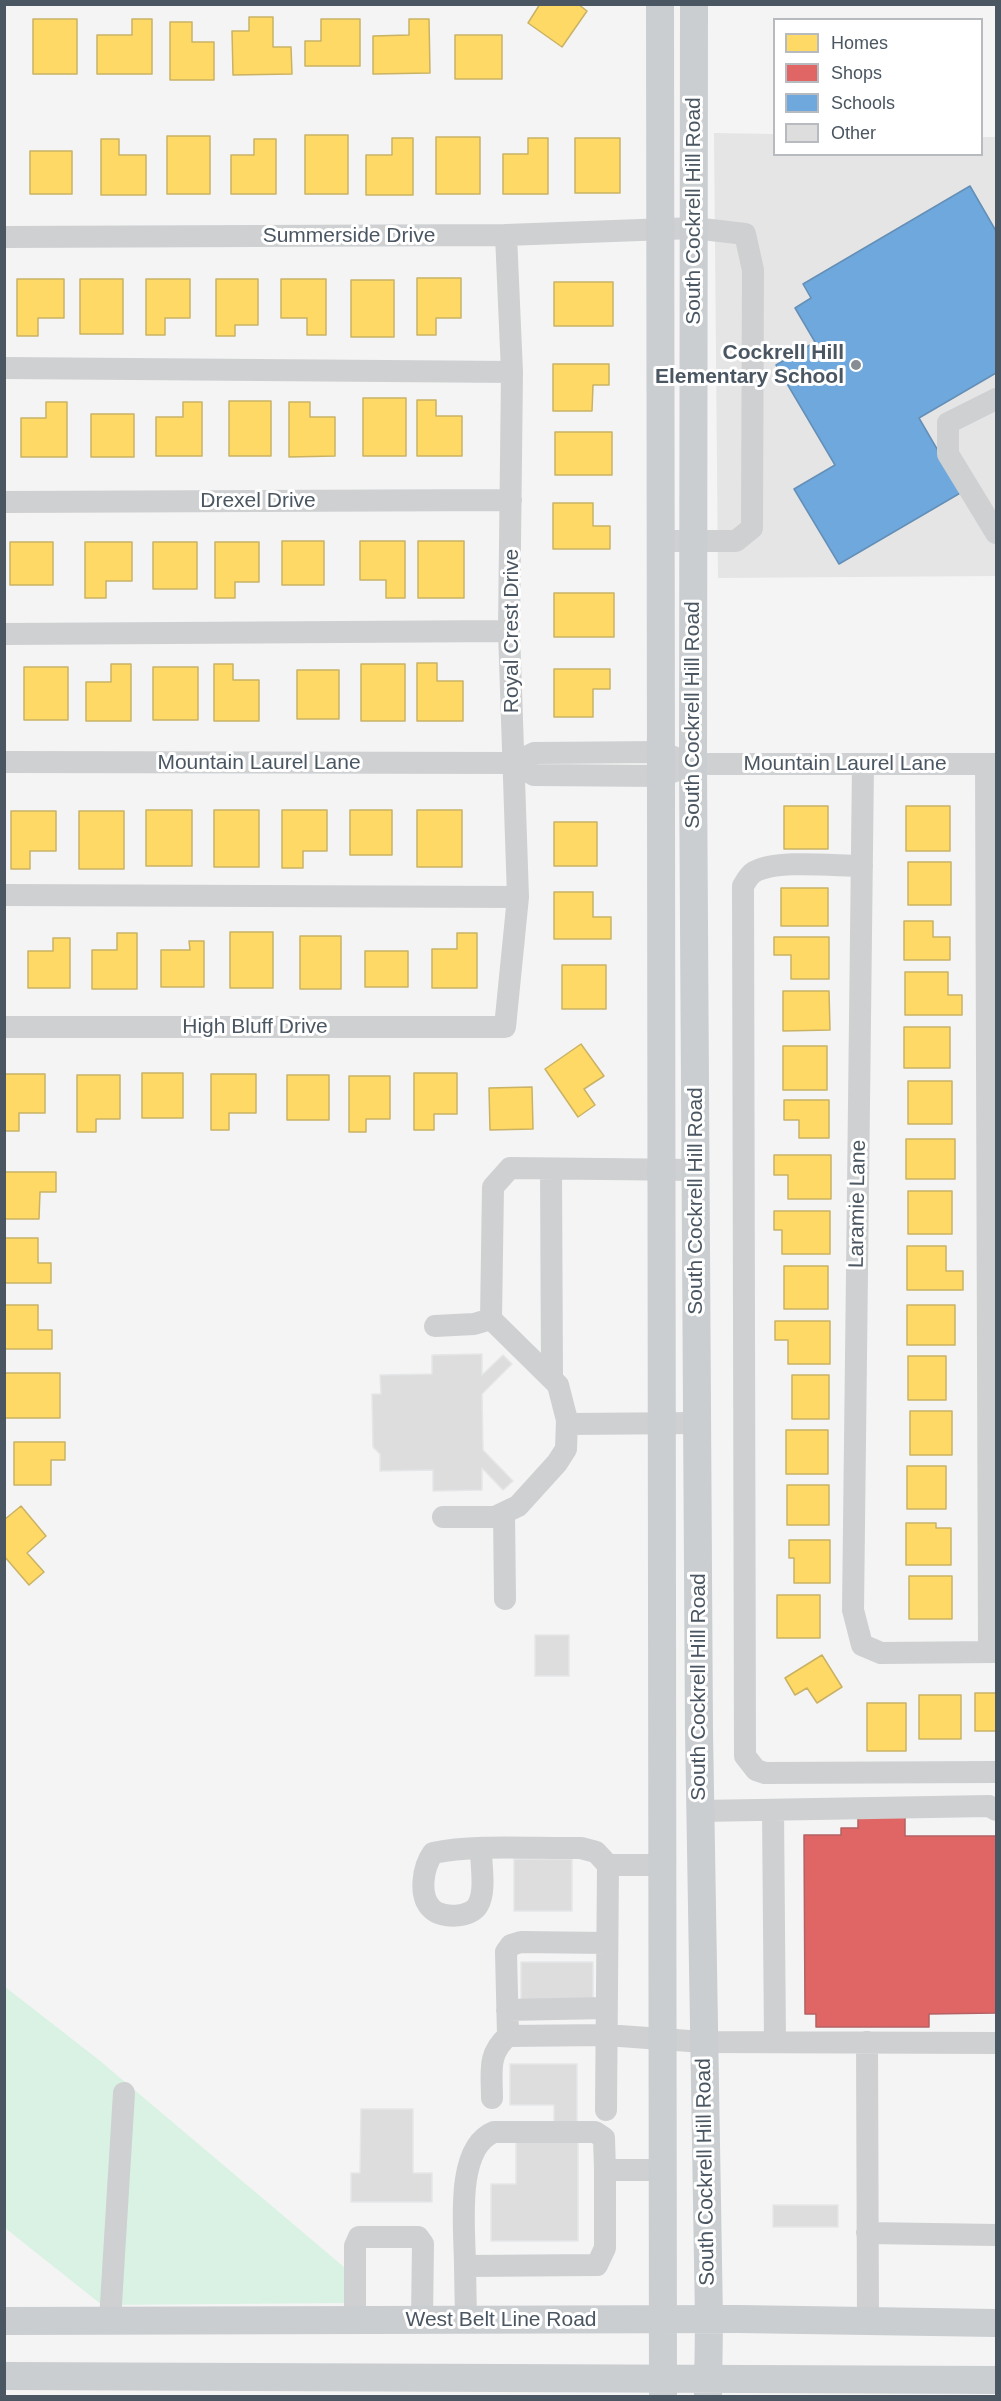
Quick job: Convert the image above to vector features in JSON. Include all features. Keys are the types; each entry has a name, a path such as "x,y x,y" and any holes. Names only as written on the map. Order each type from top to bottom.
{"main road":[{"name":"South Cockrell Hill Road","path":"660,4 663,2388"},
{"name":"South Cockrell Hill Road","path":"694,4 695,1170 700,1810 709,2320 708,2388"},
{"name":"West Belt Line Road","path":"4,2321 709,2320 996,2323"},
{"path":"4,2376 663,2388 996,2380"}],"street":[{"name":"Summerside Drive","path":"4,237 506,235 694,228 745,234 753,282 752,528 736,541 693,540"},
{"name":"Royal Crest Drive","path":"505,1027 518,897 509,632 512,372 506,235"},
{"path":"4,369 512,372"},
{"path":"996,402 948,423 948,454 996,533"},
{"name":"Drexel Drive","path":"4,501 512,500"},
{"path":"660,541 693,540"},
{"path":"4,634 509,632"},
{"name":"Mountain Laurel Lane","path":"4,762 514,763 534,775 660,764 991,764"},
{"path":"991,764 993,1652"},
{"name":"Laramie Lane","path":"863,765 853,1610 862,1645 881,1653 993,1652"},
{"path":"862,866 782,866 761,869 751,873 743,886 745,1756 750,1765 765,1773 996,1772"},
{"path":"4,895 518,897"},
{"name":"High Bluff Drive","path":"4,1027 505,1027"},
{"path":"443,1517 495,1517 518,1506 557,1463 566,1449 567,1424 558,1385 552,1376 498,1329 491,1319 493,1187 510,1168 695,1170"},
{"path":"551,1169 552,1376"},
{"path":"435,1326 474,1324 491,1319"},
{"path":"567,1424 697,1423"},
{"path":"504,1513 505,1599"},
{"path":"700,1810 989,1806 996,1810"},
{"path":"773,1810 775,2042"},
{"path":"481,1850 581,1848 596,1852 608,1865 606,2110"},
{"path":"608,1865 663,1865"},
{"path":"508,2036 506,1952 511,1945 521,1942 607,1943"},
{"path":"507,2010 606,2008"},
{"path":"492,2098 493,2056 497,2045 508,2036 606,2035 662,2037 703,2042 996,2043"},
{"path":"867,2042 868,2321"},
{"path":"110,2320 124,2094"},
{"path":"465,2266 597,2265 605,2248 604,2138 600,2134 494,2132 477,2144 467,2172 465,2266 466,2320"},
{"path":"605,2170 663,2170"},
{"path":"867,2233 996,2235"},
{"path":"355,2320 355,2246 359,2237 418,2237 423,2244 422,2320"}],"shaded area":[{"name":"Cockrell Hill Elementary School","path":"714,133 773,134 773,156 983,156 983,137 996,137 996,576 718,578"}],"green space":[{"path":"4,1986 99,2060 344,2267 346,2303 102,2305 5,2228"}],"building: Homes":[{"path":"540,4 578,4 587,11 562,47 528,23"},
{"path":"249,17 273,17 273,47 291,47 292,74 233,75 232,31 249,31"},
{"path":"33,19 77,19 77,74 33,74"},
{"path":"132,19 152,19 152,74 97,74 97,35 132,35"},
{"path":"321,19 360,19 360,66 305,66 305,41 321,41"},
{"path":"409,19 429,19 430,73 373,74 373,36 409,35"},
{"path":"170,22 192,22 192,42 214,42 214,80 170,80"},
{"path":"455,35 502,35 502,79 455,79"},
{"path":"305,135 348,135 348,194 305,194"},
{"path":"167,136 210,136 210,194 167,194"},
{"path":"436,137 480,137 480,194 436,194"},
{"path":"392,138 413,138 413,195 366,195 366,155 392,155"},
{"path":"528,138 548,138 548,194 503,194 503,154 528,154"},
{"path":"575,138 620,138 620,193 575,193"},
{"path":"101,139 119,139 119,155 146,155 146,195 101,195"},
{"path":"254,139 276,139 276,194 231,194 231,155 254,155"},
{"path":"30,151 72,151 72,194 30,194"},
{"path":"417,278 461,278 461,318 436,318 436,335 417,335"},
{"path":"17,279 64,279 64,318 38,318 38,336 17,336"},
{"path":"80,279 123,279 123,334 80,334"},
{"path":"146,279 190,279 190,318 165,318 165,335 146,335"},
{"path":"216,279 258,279 258,325 235,325 235,336 216,336"},
{"path":"281,279 326,279 326,335 307,335 307,318 281,318"},
{"path":"351,280 394,280 394,337 351,337"},
{"path":"554,282 613,282 613,326 554,326"},
{"path":"553,364 609,364 609,385 593,385 592,411 553,411"},
{"path":"363,398 406,398 406,456 363,456"},
{"path":"417,400 436,400 436,416 462,416 462,456 417,456"},
{"path":"229,401 271,401 271,456 229,456"},
{"path":"46,402 67,402 67,457 21,457 21,418 46,418"},
{"path":"183,402 202,402 202,456 156,456 156,417 183,417"},
{"path":"289,402 310,402 310,417 335,417 335,456 289,457"},
{"path":"91,414 134,414 134,457 91,457"},
{"path":"555,432 612,432 612,475 555,475"},
{"path":"553,503 593,503 593,526 610,526 610,549 553,549"},
{"path":"282,541 324,541 324,585 282,585"},
{"path":"360,541 405,541 405,598 386,598 386,580 360,580"},
{"path":"418,541 464,541 464,598 418,598"},
{"path":"10,542 53,542 53,585 10,585"},
{"path":"85,542 132,542 132,581 106,581 106,598 85,598"},
{"path":"153,542 197,542 197,589 153,589"},
{"path":"215,542 259,542 259,582 235,582 235,598 215,598"},
{"path":"554,593 614,593 614,637 554,637"},
{"path":"417,663 437,663 437,681 463,681 463,721 417,721"},
{"path":"111,664 131,664 131,721 86,721 86,682 111,682"},
{"path":"214,664 233,664 233,680 259,680 259,721 214,721"},
{"path":"361,664 405,664 405,721 361,721"},
{"path":"24,667 68,667 68,720 24,720"},
{"path":"153,667 198,667 198,720 153,720"},
{"path":"554,669 610,669 610,689 593,689 593,717 554,717"},
{"path":"297,670 339,670 339,719 297,719"},
{"path":"784,806 828,806 828,849 784,849"},
{"path":"906,806 950,806 950,851 906,851"},
{"path":"146,810 192,810 192,866 146,866"},
{"path":"214,810 259,810 259,867 214,867"},
{"path":"282,810 327,810 327,851 303,851 303,868 282,868"},
{"path":"350,810 392,810 392,855 350,855"},
{"path":"417,810 462,810 462,867 417,867"},
{"path":"11,811 56,811 56,851 30,851 30,869 11,869"},
{"path":"79,811 124,811 124,869 79,869"},
{"path":"554,822 597,822 597,866 554,866"},
{"path":"908,862 951,862 951,905 908,905"},
{"path":"781,888 828,888 828,926 781,926"},
{"path":"554,892 593,892 593,917 611,917 611,939 554,939"},
{"path":"904,921 933,921 933,937 950,937 950,960 904,960"},
{"path":"230,932 273,932 273,988 230,988"},
{"path":"117,933 137,933 137,989 92,989 92,950 117,950"},
{"path":"457,933 477,933 477,988 432,988 432,949 457,949"},
{"path":"300,936 341,936 341,989 300,989"},
{"path":"774,937 829,937 829,979 791,979 791,955 774,955"},
{"path":"53,938 70,938 70,988 28,988 28,951 53,951"},
{"path":"189,941 204,941 204,987 161,987 161,950 190,950"},
{"path":"365,951 408,951 408,987 365,987"},
{"path":"562,965 606,965 606,1009 562,1009"},
{"path":"905,972 948,972 948,995 962,995 962,1015 905,1015"},
{"path":"783,991 829,991 830,1030 783,1031"},
{"path":"904,1027 950,1027 950,1068 904,1068"},
{"path":"581,1044 604,1076 584,1089 595,1105 578,1117 545,1069"},
{"path":"783,1046 827,1046 827,1090 783,1090"},
{"path":"142,1073 183,1073 183,1118 142,1118"},
{"path":"414,1073 457,1073 457,1114 434,1114 434,1130 414,1130"},
{"path":"4,1074 45,1074 45,1113 19,1113 19,1131 4,1131"},
{"path":"211,1074 256,1074 256,1113 229,1113 229,1130 211,1130"},
{"path":"77,1075 120,1075 120,1119 96,1119 96,1132 77,1132"},
{"path":"287,1075 329,1075 329,1120 287,1120"},
{"path":"349,1076 390,1076 390,1119 366,1119 366,1132 349,1132"},
{"path":"908,1081 952,1081 952,1124 908,1124"},
{"path":"532,1087 533,1129 490,1130 489,1088"},
{"path":"784,1100 829,1100 829,1138 799,1138 799,1120 784,1120"},
{"path":"906,1139 955,1139 955,1179 906,1179"},
{"path":"774,1155 831,1155 831,1199 788,1199 788,1175 774,1175"},
{"path":"4,1172 56,1172 56,1192 40,1192 39,1219 4,1219"},
{"path":"908,1191 952,1191 952,1234 908,1234"},
{"path":"774,1211 830,1211 830,1254 782,1254 782,1230 774,1230"},
{"path":"4,1238 38,1238 38,1263 51,1263 51,1283 4,1283"},
{"path":"907,1246 946,1246 946,1271 963,1271 963,1290 907,1290"},
{"path":"784,1266 828,1266 828,1309 784,1309"},
{"path":"4,1305 38,1305 38,1330 52,1330 52,1349 4,1349"},
{"path":"907,1305 955,1305 955,1345 907,1345"},
{"path":"775,1321 830,1321 830,1364 788,1364 788,1340 775,1340"},
{"path":"908,1356 946,1356 946,1400 908,1400"},
{"path":"4,1373 60,1373 60,1418 4,1418"},
{"path":"792,1375 829,1375 829,1419 792,1419"},
{"path":"910,1411 952,1411 952,1455 910,1455"},
{"path":"786,1430 828,1430 828,1474 786,1474"},
{"path":"14,1442 65,1442 65,1460 51,1460 51,1485 14,1485"},
{"path":"907,1466 946,1466 946,1509 907,1509"},
{"path":"787,1485 829,1485 829,1525 787,1525"},
{"path":"21,1506 46,1536 27,1553 44,1572 29,1585 4,1556 4,1520"},
{"path":"906,1523 936,1523 936,1528 951,1528 951,1565 906,1565"},
{"path":"789,1540 830,1540 830,1583 794,1583 794,1558 789,1558"},
{"path":"909,1576 952,1576 952,1619 909,1619"},
{"path":"777,1595 820,1595 820,1638 777,1638"},
{"path":"822,1655 842,1687 817,1703 807,1688 795,1695 785,1678"},
{"path":"975,1693 996,1693 996,1731 975,1731"},
{"path":"919,1695 961,1695 961,1739 919,1739"},
{"path":"867,1703 906,1703 906,1751 867,1751"}],"building: Shops":[{"path":"858,1816 905,1816 905,1836 996,1836 996,2013 929,2014 929,2027 816,2027 816,2014 805,2014 804,1835 841,1835 841,1828 858,1828"}],"building: Schools":[{"path":"970,186 996,231 996,373 919,418 962,492 839,564 794,489 835,465 776,365 815,342 795,308 811,298 803,284"}],"building: Other":[{"path":"482,1354 482,1375 503,1355 512,1364 482,1394 483,1450 513,1481 503,1490 482,1468 482,1490 433,1491 433,1470 380,1471 380,1454 373,1447 372,1394 381,1394 380,1375 432,1374 432,1355"},
{"path":"535,1635 569,1635 569,1676 535,1676"},
{"path":"514,1859 572,1859 572,1911 514,1911"},
{"path":"521,1962 593,1962 593,2001 521,2001"},
{"path":"510,2064 577,2064 577,2125 554,2125 554,2105 510,2105"},
{"path":"361,2109 413,2109 413,2173 432,2173 432,2202 351,2202 351,2173 360,2173"},
{"path":"578,2141 578,2241 491,2241 491,2184 516,2184 516,2142"},
{"path":"773,2205 838,2205 838,2227 773,2227"}],"place":[{"name":"Cockrell Hill Elementary School","path":"856,365"}]}
